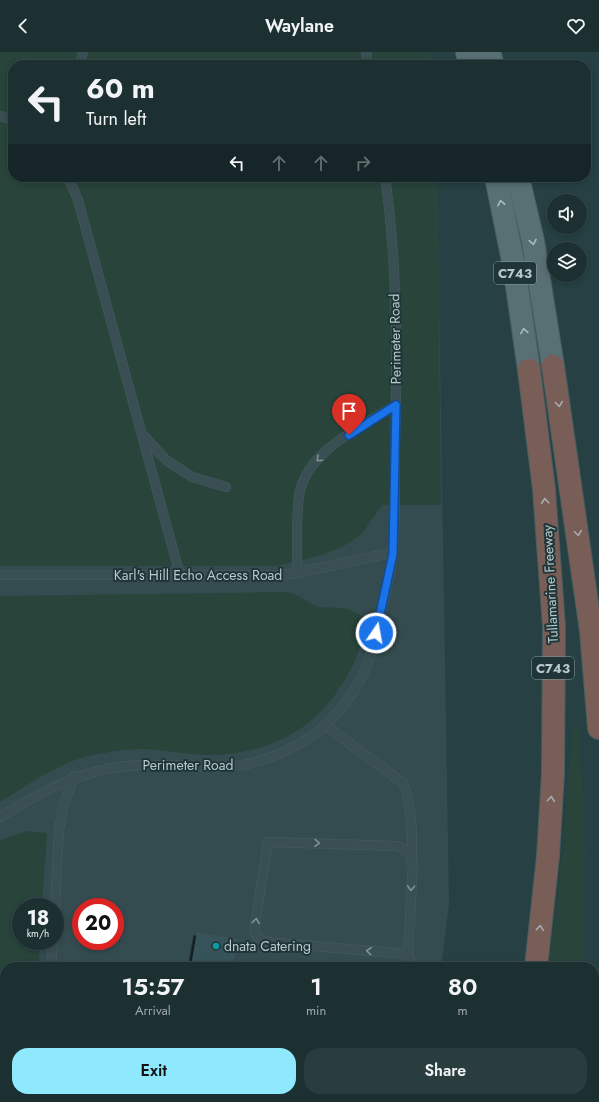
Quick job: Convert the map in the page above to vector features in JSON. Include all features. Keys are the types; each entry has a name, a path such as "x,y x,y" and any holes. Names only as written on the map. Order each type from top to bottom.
{"highway":[{"name":"Tullamarine Freeway","path":"553,366 590,624 599,728"},
{"name":"Tullamarine Freeway","path":"529,370 544,489 554,627 553,773 548,856 537,962"}],"main road":[{"name":"C743","path":"497,182 514,266 529,370"},
{"name":"C743","path":"519,182 533,241 553,366"}],"lane":[{"path":"70,182 78,200 180,575"},
{"name":"Perimeter Road","path":"0,817 29,799 74,776 111,767 134,765 239,766 285,753 305,742 326,726 347,702 362,677 372,654 393,554 396,405 394,253 386,182"},
{"path":"297,573 299,502 304,478 314,463 337,442 396,405"},
{"path":"141,433 166,460 192,477 226,487"},
{"name":"Karl's Hill Echo Access Road","path":"0,575 281,575 393,554"},
{"path":"326,726 403,783 408,798 411,815 412,859 408,954 411,962"},
{"path":"55,898 59,830 63,807 74,776"},
{"path":"408,954 266,942 257,937 254,932 268,842 397,846 408,852 412,859"},
{"path":"51,962 52,950"}],"shaded area":[{"path":"0,52 428,52 432,60 8,60 8,182 437,182 449,905 442,962 0,962"}],"green space":[{"path":"0,52 428,52 431,60 8,60 8,182 437,182 441,505 382,505 363,532 351,542 330,552 276,566 0,566"},
{"path":"287,592 299,596 317,607 342,608 353,611 361,616 363,633 356,658 333,698 306,724 274,743 237,753 207,755 149,749 134,749 84,757 59,767 0,802 0,596"},
{"path":"573,726 579,727 586,843 585,962 549,962 558,896"},
{"path":"28,831 47,833 43,898 12,898 12,950 40,950 39,962 0,962 0,840"}],"building":[{"name":"dnata Catering","path":"197,932 239,939 234,962 192,962"}],"place":[{"name":"dnata Catering","path":"216,946"}],"route":[{"path":"349,435 396,405 393,554 376,633"}]}
